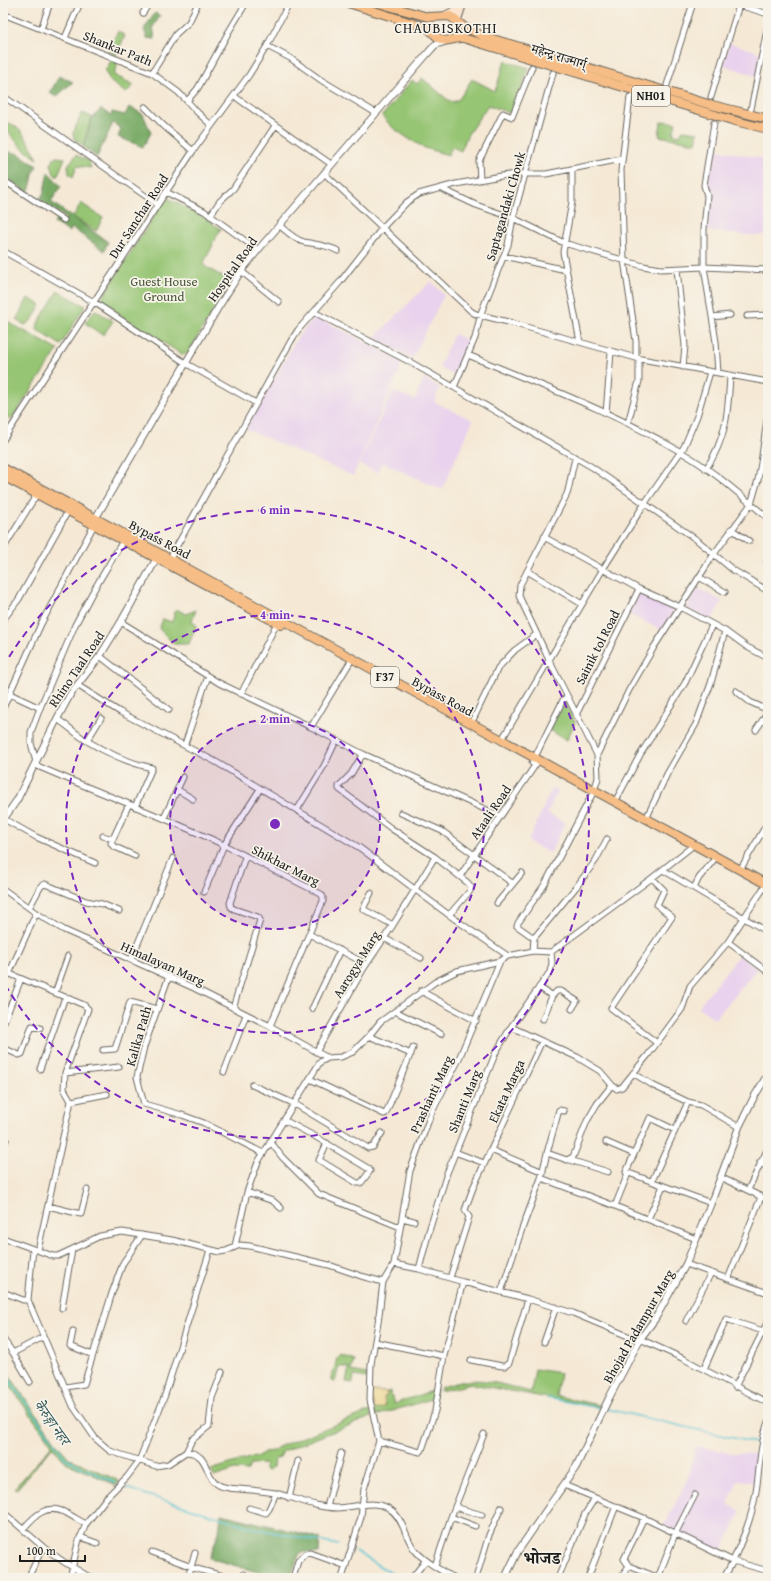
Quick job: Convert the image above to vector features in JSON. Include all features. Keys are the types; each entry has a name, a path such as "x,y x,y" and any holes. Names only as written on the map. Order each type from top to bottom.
{"highway":[{"name":"महेन्द्र राज्मार्ग्","path":"348,3 425,27 434,33 438,38 449,40 463,38 735,121 768,129"},
{"name":"महेन्द्र राज्मार्ग्","path":"378,3 428,17 444,15 454,18 458,23 476,33 497,40 708,104 768,119"},
{"path":"434,33 433,27 436,20 444,15"},
{"path":"449,40 457,35 458,23"},
{"name":"Bypass Road","path":"3,475 168,561 420,700 593,793 713,861 766,888"},
{"name":"Bypass Road","path":"3,475 68,511 95,522"},
{"name":"Bypass Road","path":"168,561 277,623 350,661"},
{"name":"Bypass Road","path":"420,700 471,724 535,762"},
{"name":"Bypass Road","path":"593,793 615,802 740,870 766,888"}],"main road":[{"path":"444,15 454,11 462,3"},
{"path":"458,23 462,3"}],"street":[{"path":"40,29 50,3"},
{"path":"65,38 80,3"},
{"path":"143,13 149,3"},
{"path":"152,73 176,34 189,22 198,3"},
{"path":"187,100 198,88 246,3"},
{"name":"Dur Sanchar Road","path":"3,440 157,204 211,125 234,96 267,46 289,3"},
{"path":"667,85 693,3"},
{"path":"711,98 739,4 768,14"},
{"name":"Shankar Path","path":"3,14 152,73 187,100 211,125"},
{"path":"750,109 768,25"},
{"name":"Hospital Road","path":"428,53 434,33"},
{"name":"Hospital Road","path":"95,522 241,271 331,164 435,45 449,40"},
{"path":"267,46 290,58 321,80 376,114"},
{"path":"480,180 479,161 503,113 512,117 532,66"},
{"name":"Saptagandaki Chowk","path":"454,387 475,338 481,315 508,245 513,218 553,73"},
{"path":"3,96 157,204"},
{"path":"234,96 331,164"},
{"path":"628,423 639,381 636,341 624,260 622,159 630,97"},
{"path":"145,107 193,151"},
{"path":"714,122 704,185 707,196 704,229 704,267 716,342 718,373"},
{"path":"210,216 220,201 233,189 275,126"},
{"path":"168,561 291,341 383,227 414,197 427,191 442,189 456,184 512,174 546,174 622,159"},
{"path":"572,169 572,202 563,252 580,342"},
{"path":"324,173 472,312 638,359 768,382"},
{"path":"3,180 64,220"},
{"path":"442,189 476,205 513,218 564,243 651,268 704,267 768,270"},
{"path":"166,192 204,211 258,250"},
{"path":"279,225 303,242 328,247 338,251"},
{"path":"3,251 94,302 187,364 256,403"},
{"path":"504,256 566,270"},
{"path":"677,268 685,346 683,367"},
{"path":"241,271 279,302"},
{"path":"314,312 410,362 576,457 697,540 739,574 768,591"},
{"path":"712,317 730,315"},
{"path":"747,316 768,315"},
{"path":"606,413 611,352"},
{"path":"468,356 606,413 681,451 742,495 768,518"},
{"path":"501,741 603,569 645,503 681,451 697,416 710,372"},
{"path":"706,469 723,435 726,424 730,376"},
{"path":"597,755 629,690 714,554 751,504 762,463 768,412"},
{"path":"534,938 519,929 517,926 518,923 545,884 593,793 598,778 597,755 567,697 519,596 520,585 567,494 571,482 573,463 576,457"},
{"path":"3,549 37,494"},
{"path":"3,620 19,599 68,511"},
{"path":"3,708 41,624 95,522"},
{"path":"732,529 749,541"},
{"path":"544,537 639,589 680,607 725,631 747,647 768,658"},
{"path":"36,763 31,743 31,732 40,708 75,625 92,593 125,538"},
{"name":"Rhino Taal Road","path":"4,820 17,800 56,719 76,685 100,656 158,556"},
{"path":"527,571 582,604"},
{"path":"699,577 725,592"},
{"name":"Sainik tol Road","path":"576,715 639,589"},
{"path":"121,622 208,676 241,694 311,727 363,754 500,816"},
{"path":"241,694 277,623"},
{"path":"615,802 640,755 685,683 712,625"},
{"path":"646,819 667,774 696,724 711,683 725,631"},
{"path":"471,724 498,668 515,650 537,634"},
{"path":"100,656 169,710"},
{"path":"311,727 350,661"},
{"path":"185,744 208,676"},
{"path":"76,685 120,712 185,744 360,848 449,915 508,956"},
{"path":"736,691 750,702 768,711 756,730"},
{"path":"10,694 40,708"},
{"name":"Ataali Road","path":"460,876 535,762 563,700 567,697"},
{"path":"87,741 101,718"},
{"path":"56,719 87,741 135,764 152,768 135,807"},
{"path":"297,810 324,766 336,741"},
{"path":"363,754 351,774 340,786 340,791 392,829 435,857 471,886 470,891 449,915"},
{"name":"Shikhar Marg","path":"36,763 224,845 320,894 323,897 323,901 270,1026"},
{"path":"164,818 183,777"},
{"path":"204,892 224,845 260,789"},
{"path":"178,790 193,799"},
{"path":"129,804 111,844 136,856"},
{"path":"401,813 442,831 512,884"},
{"path":"4,820 36,837 95,863"},
{"path":"740,870 768,822"},
{"path":"103,836 113,839"},
{"path":"533,951 534,938 580,881 601,852 607,839"},
{"path":"235,1246 247,1192 254,1172 270,1141 295,1104 320,1062 328,1058 341,1057 353,1052 370,1036 380,1022 421,991 457,971 500,961 508,956 533,951 551,952 663,870 690,848"},
{"path":"233,1008 260,920 258,917 234,909 231,907 230,903 244,856"},
{"name":"Aarogya Marg","path":"316,1052 366,964 393,925 435,857"},
{"path":"131,960 173,858"},
{"path":"694,888 699,878 713,861"},
{"path":"663,870 745,917 768,932"},
{"path":"497,903 522,873"},
{"path":"652,878 664,890 657,905 672,917 611,1008 657,1043"},
{"path":"29,908 41,886 45,884 86,901 102,904 119,911"},
{"path":"511,1027 577,1057 600,1071 617,1089 622,1087 657,1043 682,1008 690,986 728,942 766,888"},
{"name":"Himalayan Marg","path":"3,889 36,913 75,936 169,976 270,1026 328,1058"},
{"path":"371,893 363,909 393,925"},
{"path":"9,974 36,913"},
{"path":"308,934 366,964"},
{"path":"384,938 421,958"},
{"path":"728,942 768,972"},
{"path":"312,1009 340,950"},
{"name":"Shanti Marg","path":"419,1269 439,1195 496,1052 511,1027 550,972 552,963 551,952"},
{"path":"55,993 68,956"},
{"name":"Prashanti Marg","path":"394,1264 410,1172 431,1114 458,1061 500,961"},
{"path":"3,971 84,1005 88,1009 64,1073 64,1089 71,1101 48,1206 36,1249 28,1300 73,1406 101,1444 110,1451 156,1466 162,1466 173,1461 186,1452 192,1440 208,1426 212,1398 222,1372"},
{"name":"Kalika Path","path":"169,976 144,1048 137,1077 144,1104 204,1123 263,1153"},
{"path":"3,1024 21,979"},
{"path":"539,987 552,996"},
{"path":"543,1019 552,996 556,991 559,990 577,1001 572,1009"},
{"path":"421,991 476,1021"},
{"path":"40,1069 65,997"},
{"path":"103,1050 116,1049 130,1002 157,1009"},
{"path":"395,1011 441,1034"},
{"path":"224,1072 246,1015"},
{"path":"3,1048 19,1055 22,1054 32,1026 40,1028"},
{"path":"370,1036 411,1054"},
{"name":"Ekata Marga","path":"450,1278 469,1217 465,1210 473,1188 542,1041"},
{"path":"310,1079 384,1114 386,1113 413,1048"},
{"path":"316,1052 320,1062"},
{"path":"64,1073 119,1067"},
{"path":"633,1073 654,1086 688,1102 701,1105 739,1127"},
{"name":"Bhojad Padampur Marg","path":"505,1578 518,1551 581,1459 609,1398 640,1339 655,1318 686,1264 711,1203 739,1127 754,1097 768,1074"},
{"path":"252,1085 295,1104 368,1148 373,1147 382,1133"},
{"path":"570,1160 573,1157 587,1121 597,1104 612,1085"},
{"path":"71,1101 108,1094"},
{"path":"652,1181 688,1102"},
{"path":"501,1292 543,1172 559,1110 564,1111"},
{"path":"615,1206 627,1176 626,1172 650,1118 675,1130"},
{"path":"284,1120 327,1144 369,1169 369,1174 361,1183 357,1183 319,1160 327,1144"},
{"path":"3,1146 6,1140"},
{"path":"270,1141 282,1157 319,1194 400,1227"},
{"path":"606,1142 634,1154"},
{"path":"748,1190 760,1162 768,1148"},
{"path":"491,1150 543,1172"},
{"path":"455,1152 484,1163"},
{"path":"547,1153 608,1172"},
{"path":"760,1162 768,1167"},
{"path":"626,1172 711,1203"},
{"path":"720,1177 768,1200"},
{"path":"541,1178 648,1219 696,1240"},
{"path":"648,1219 663,1186"},
{"path":"48,1206 81,1214 88,1190"},
{"path":"247,1192 273,1201 281,1208"},
{"path":"728,1279 761,1197"},
{"path":"402,1218 414,1221"},
{"path":"3,1238 53,1256 58,1256 106,1234 122,1232 172,1240 220,1252 240,1245 329,1265 383,1282"},
{"path":"66,1387 84,1384 112,1293 123,1263 142,1235"},
{"path":"62,1308 72,1250"},
{"path":"70,1578 73,1567 72,1562 86,1524 103,1501 127,1477 139,1461 165,1394 210,1250"},
{"path":"342,1578 361,1517 364,1489 380,1441 371,1409 369,1392 371,1364 383,1282 394,1264 419,1269 556,1307 635,1339 640,1339 704,1369 735,1387 768,1403"},
{"path":"686,1264 768,1293"},
{"path":"686,1321 711,1273"},
{"path":"380,1441 420,1452 422,1450 434,1411 444,1356 463,1282"},
{"path":"3,1292 23,1300 28,1300"},
{"path":"471,1360 502,1366 509,1363 528,1299"},
{"path":"544,1342 556,1307"},
{"path":"704,1369 726,1319 763,1331"},
{"path":"735,1387 768,1321"},
{"path":"73,1331 70,1346 93,1355"},
{"path":"13,1353 43,1337"},
{"path":"3,1339 30,1382"},
{"path":"375,1342 444,1356"},
{"path":"724,1578 750,1522 756,1496 763,1438 768,1422"},
{"path":"436,1566 451,1517 484,1434"},
{"path":"186,1452 191,1452 198,1456 206,1465 215,1482 222,1487 276,1493 289,1498 327,1507 347,1508 362,1505 382,1505 394,1513 408,1539 419,1555 453,1578"},
{"path":"327,1507 341,1453"},
{"path":"289,1498 298,1461"},
{"path":"564,1485 644,1518 733,1561 768,1571"},
{"path":"249,1508 266,1512 269,1509 276,1493"},
{"path":"644,1518 625,1556 625,1562 629,1566 658,1578 675,1534 695,1494"},
{"path":"558,1578 582,1520 594,1498"},
{"path":"588,1578 616,1506"},
{"path":"455,1507 482,1515"},
{"path":"476,1578 489,1535 501,1508"},
{"path":"23,1529 38,1513 51,1509 65,1512 86,1524"},
{"path":"3,1512 43,1547 91,1578"},
{"path":"451,1517 475,1526"},
{"path":"80,1537 97,1543"},
{"path":"28,1578 43,1547"},
{"path":"152,1552 191,1567 231,1578"},
{"path":"188,1578 195,1553"},
{"path":"293,1578 298,1561 306,1554 346,1566"},
{"path":"412,1578 426,1560"},
{"path":"620,1578 629,1566"}],"shaded area":[{"path":"730,43 761,53 756,76 723,65"},
{"path":"713,149 765,159 766,155 768,155 768,233 759,236 706,231 712,192 707,188"},
{"path":"431,281 444,295 412,359 374,338"},
{"path":"317,317 403,362 353,476 246,429 296,340 306,327"},
{"path":"454,334 470,341 455,376 439,367"},
{"path":"424,378 440,388 434,402 473,420 442,490 382,462 377,473 359,464 393,391 415,400"},
{"path":"697,588 722,601 711,621 687,608"},
{"path":"640,591 676,608 662,630 628,614"},
{"path":"552,788 558,791 547,813 565,823 550,853 528,842"},
{"path":"739,955 757,969 715,1019 698,1007"},
{"path":"696,1446 730,1453 757,1454 754,1482 738,1480 728,1504 741,1511 721,1553 663,1527 687,1481"}],"green space":[{"path":"155,13 160,16 153,27 155,39 147,38 144,29"},
{"path":"118,31 125,36 116,55 108,51"},
{"path":"112,59 118,63 114,75 134,85 126,93 111,82 105,71"},
{"path":"505,61 529,68 512,112 510,113 488,105 468,134 461,151 452,147 448,155 425,148 393,128 382,116 412,80 417,84 422,78 448,100 453,102 459,99 472,79 495,91"},
{"path":"59,76 73,82 56,97 50,93"},
{"path":"129,107 143,114 151,133 143,147 118,137 121,129 113,123 97,157 83,147 91,120 101,109 111,116 112,112 125,115"},
{"path":"82,113 92,117 83,145 74,139 73,133"},
{"path":"3,122 9,123 20,130 38,159 22,148 3,126"},
{"path":"661,122 676,123 673,134 679,136 683,130 698,132 696,143 659,136"},
{"path":"5,151 19,154 37,166 28,192 3,176 3,152"},
{"path":"76,155 89,161 91,168 77,166 73,177 69,174 68,165"},
{"path":"55,157 65,158 57,177 54,174 51,164"},
{"path":"48,172 61,186 51,202 108,242 104,251 72,228 69,232 54,223 56,219 63,223 66,218 40,200 42,195 43,196"},
{"name":"Guest House Ground","path":"166,197 205,218 221,229 212,244 213,245 204,262 204,266 227,279 229,283 189,352 183,355 99,302"},
{"path":"81,203 103,218 96,231 73,217"},
{"path":"59,291 85,306 61,345 37,330 38,323"},
{"path":"28,298 41,305 32,320 25,325 16,320"},
{"path":"95,310 113,321 104,334 101,334 85,323"},
{"path":"3,319 58,350 11,420 3,415"},
{"path":"176,609 186,614 196,610 192,620 196,626 189,644 174,644 159,629 163,619 172,622"},
{"path":"565,701 575,722 567,740 549,730"},
{"path":"340,1355 354,1360 351,1371 367,1374 367,1378 354,1376 353,1383 346,1382 349,1368 339,1366 335,1382 331,1381 337,1358"},
{"path":"3,1366 57,1444 69,1458 119,1481 116,1485 67,1463 52,1447 17,1489 15,1488 52,1445 3,1376"},
{"path":"535,1369 560,1373 556,1396 603,1406 603,1408 472,1384 440,1391 441,1387 459,1382 481,1380 531,1392"},
{"path":"437,1389 435,1398 375,1416 374,1410 385,1407 384,1397 387,1396 387,1392 390,1391 394,1404"},
{"path":"370,1411 371,1417 283,1451 280,1457 274,1460 273,1467 269,1471 265,1470 265,1464 251,1465 247,1471 235,1470 214,1477 211,1470 256,1457 264,1452 273,1451 278,1447"},
{"path":"221,1514 320,1538 319,1553 300,1553 290,1578 278,1578 209,1558 219,1532"}],"sand":[{"path":"371,1391 387,1392 387,1396 384,1397 385,1407 374,1410"}],"waterway":[{"name":"केेरुङ्गा नहर","path":"3,1371 65,1458 116,1483"},
{"path":"547,1398 599,1408"},
{"path":"607,1409 760,1444"},
{"path":"121,1486 257,1529 338,1545"},
{"path":"355,1551 399,1578"}],"district":[{"name":"CHAUBISKOTHI","path":"446,28"},
{"name":"भोजड","path":"542,1558"}]}
